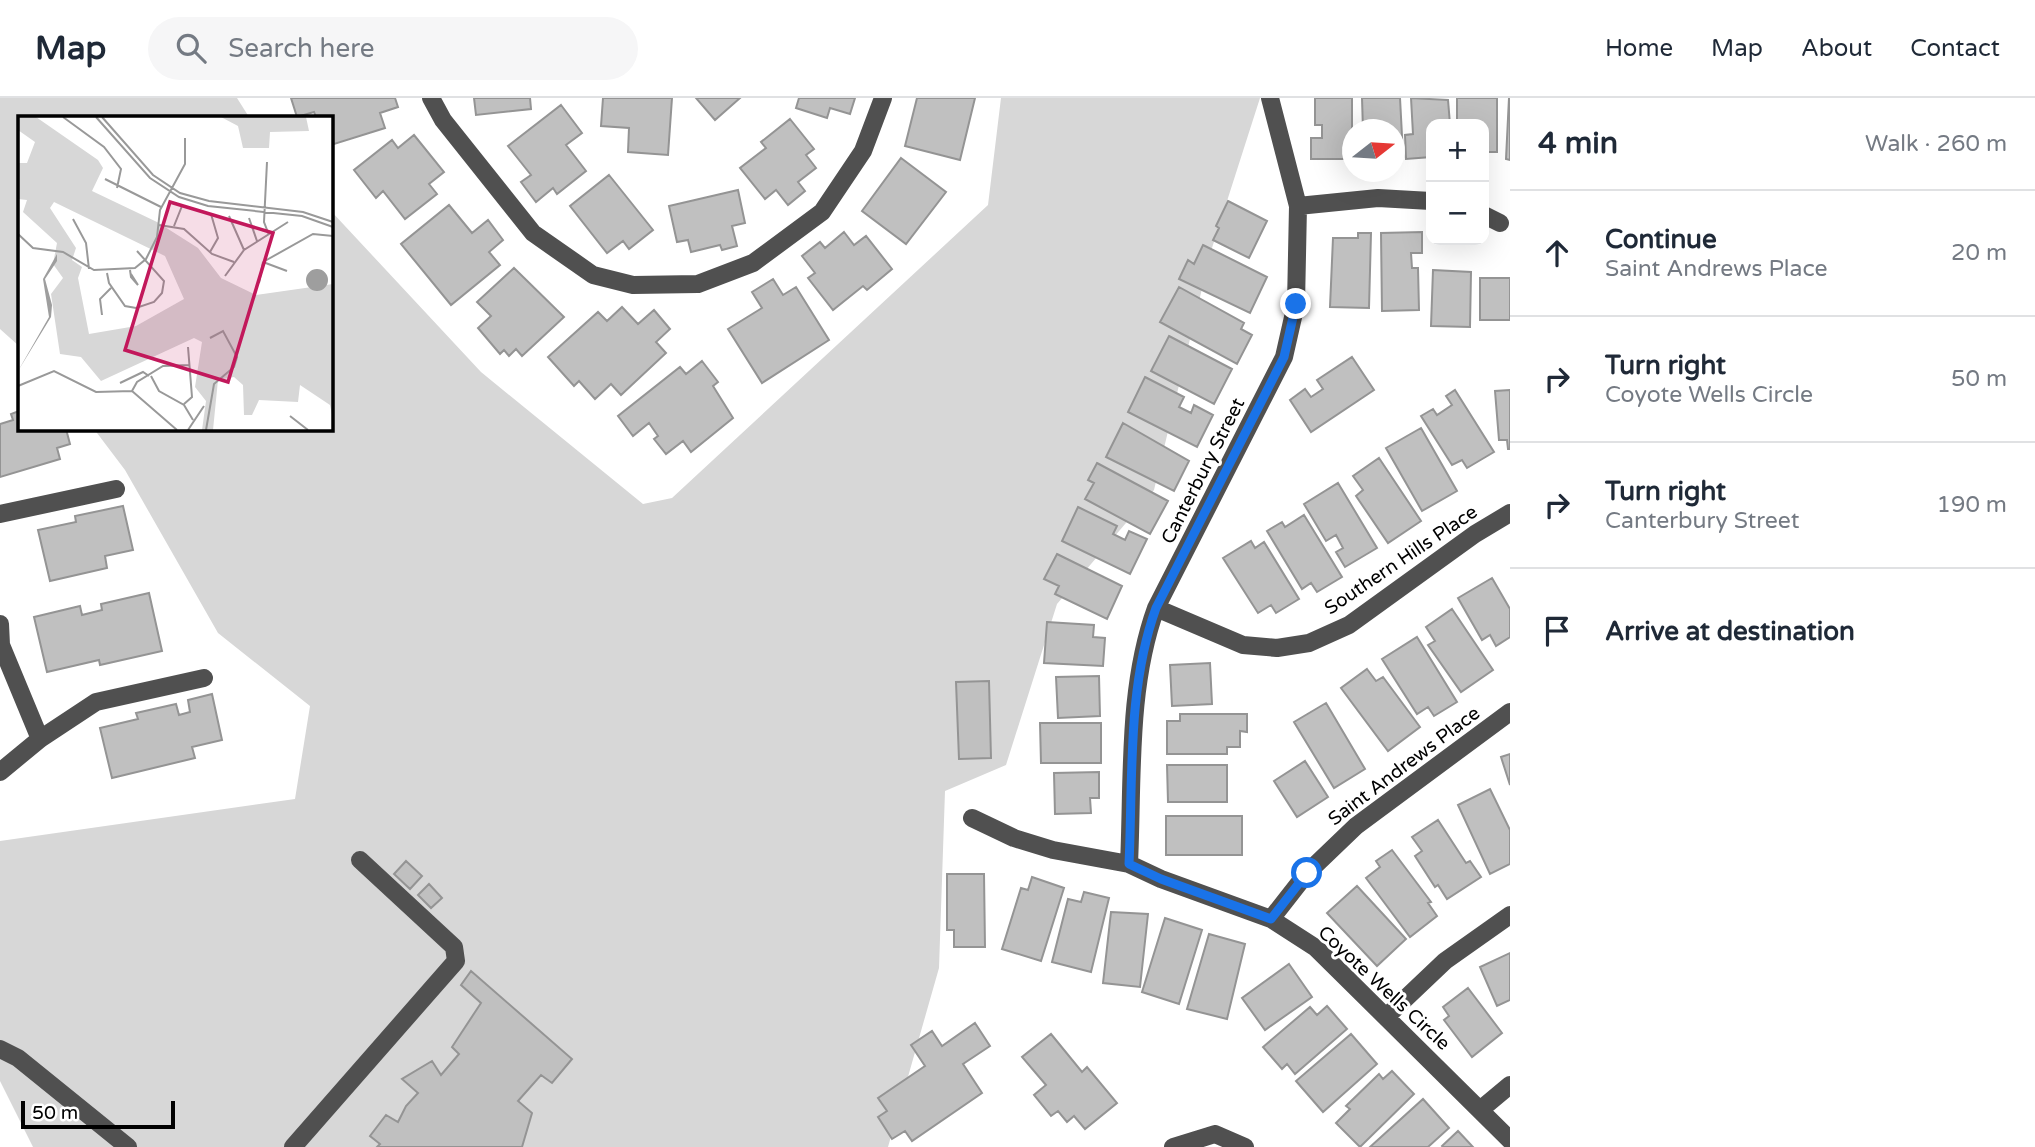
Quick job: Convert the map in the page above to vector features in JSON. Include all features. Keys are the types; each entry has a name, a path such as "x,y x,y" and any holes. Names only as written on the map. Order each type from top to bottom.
{"street":[{"path":"431,98 443,120 533,233 593,275 633,285 698,284 753,263 822,212 863,151 883,98"},
{"name":"Canterbury Street","path":"1129,864 1138,676 1144,639 1156,608 1284,357 1296,304 1298,206 1270,98"},
{"path":"1298,206 1378,198 1426,201"},
{"path":"0,514 116,489"},
{"name":"Southern Hills Place","path":"1156,608 1243,645 1277,648 1309,643 1349,625 1510,513"},
{"path":"0,624 1,645 40,739"},
{"path":"0,772 40,739 96,702 204,678"},
{"name":"Saint Andrews Place","path":"1271,919 1307,873 1356,826 1510,712"},
{"name":"Coyote Wells Circle","path":"972,818 1014,838 1053,850 1129,864 1161,879 1271,919 1316,948 1510,1140"},
{"path":"293,1147 456,961 454,947 360,860"},
{"path":"1386,1017 1445,961 1479,934 1510,915"},
{"path":"0,1049 18,1058 128,1147"},
{"path":"1480,1110 1510,1085"},
{"path":"1173,1147 1214,1140 1245,1147"}],"shaded area":[{"path":"0,98 237,98 248,116 18,116 18,345 0,329"},
{"path":"1001,98 1260,98 1211,251 1154,490 1057,604 1006,765 945,791 939,968 888,1147 33,1147 0,1081 0,841 295,799 310,706 218,633 125,470 95,430 332,430 332,212 481,372 643,504 672,498 988,205"}],"building":[{"path":"291,98 395,98 398,107 380,113 385,128 332,145 332,116 316,116 314,112 297,116"},
{"path":"474,98 530,98 531,109 476,115"},
{"path":"603,98 672,98 668,155 628,152 629,128 601,126"},
{"path":"696,98 740,98 715,120"},
{"path":"799,98 855,98 850,114 830,108 827,118 796,108"},
{"path":"917,98 975,98 960,160 905,146"},
{"path":"1315,98 1352,98 1352,119 1342,119 1342,159 1311,159 1311,138 1322,138 1322,125 1315,125"},
{"path":"1362,98 1400,98 1401,119 1363,119"},
{"path":"1411,98 1448,100 1450,119 1426,119 1426,157 1406,159 1405,135 1413,134"},
{"path":"1457,98 1497,98 1497,152 1489,152 1489,119 1457,119"},
{"path":"1510,98 1510,160 1506,159"},
{"path":"561,105 582,133 566,145 586,171 557,194 553,188 536,202 521,182 531,175 508,146"},
{"path":"790,119 814,149 806,155 816,168 798,182 805,191 788,205 776,190 765,199 740,168 766,148 761,142"},
{"path":"414,135 444,172 429,184 437,194 405,219 383,191 376,198 354,170 392,140 398,148"},
{"path":"901,158 946,192 906,244 862,211"},
{"path":"609,175 653,230 629,249 623,241 607,253 570,206"},
{"path":"738,190 745,223 732,226 737,246 722,250 720,245 691,252 688,240 677,242 669,206"},
{"path":"1228,201 1267,221 1249,258 1213,240 1219,228 1216,226"},
{"path":"449,205 472,233 488,220 503,240 489,252 500,265 451,305 401,244"},
{"path":"844,232 854,245 866,236 892,269 867,290 863,286 833,310 808,278 815,273 802,256 820,242 825,248"},
{"path":"1422,232 1422,253 1411,253 1412,268 1418,268 1419,310 1382,311 1381,233"},
{"path":"1358,233 1371,233 1369,308 1330,307 1333,238 1358,238"},
{"path":"1203,245 1267,277 1250,313 1179,279 1188,260 1194,264"},
{"path":"514,268 564,317 522,356 516,349 509,356 504,350 500,354 478,328 491,316 477,302"},
{"path":"1433,270 1471,272 1470,327 1431,326"},
{"path":"1480,278 1510,278 1510,320 1480,320"},
{"path":"773,279 783,295 796,287 829,340 762,383 728,329 762,308 752,292"},
{"path":"1179,287 1244,323 1241,329 1252,335 1237,364 1160,322"},
{"path":"622,307 638,324 654,310 670,329 656,342 666,353 621,395 611,384 595,399 579,381 574,386 548,357 598,312 607,321"},
{"path":"1169,336 1232,369 1214,404 1151,371"},
{"path":"1352,357 1374,390 1311,432 1290,400 1305,389 1311,397 1323,389 1317,380"},
{"path":"702,361 718,382 713,386 733,418 691,452 683,441 666,454 654,439 658,436 649,423 633,436 618,416 680,367 686,374"},
{"path":"1145,377 1184,397 1179,407 1191,413 1194,405 1213,415 1197,447 1128,412"},
{"path":"1455,390 1494,452 1467,468 1462,460 1452,465 1421,416 1433,409 1437,415 1452,405 1446,396"},
{"path":"1510,390 1508,449 1507,440 1499,440 1495,391"},
{"path":"18,411 18,430 66,430 70,444 57,448 60,459 0,477 0,424 13,420 11,414"},
{"path":"1123,423 1189,461 1174,491 1106,457"},
{"path":"1421,428 1457,491 1422,511 1386,448"},
{"path":"1379,458 1421,521 1388,543 1356,496 1363,490 1353,476"},
{"path":"1097,463 1168,501 1150,534 1085,499 1094,483 1088,480"},
{"path":"1338,483 1377,548 1345,567 1336,552 1343,548 1336,535 1326,541 1304,504"},
{"path":"123,506 133,550 105,556 107,568 50,581 38,530 76,522 75,516"},
{"path":"1078,507 1117,526 1113,534 1125,540 1129,531 1147,539 1130,574 1062,541"},
{"path":"1304,515 1342,577 1317,592 1311,583 1302,589 1267,531 1282,522 1285,527"},
{"path":"1251,541 1255,548 1264,542 1299,599 1276,613 1271,605 1258,613 1223,558"},
{"path":"1057,554 1122,586 1107,619 1055,594 1059,586 1044,579"},
{"path":"1492,578 1510,609 1510,637 1496,646 1490,635 1482,640 1458,598"},
{"path":"149,593 162,651 100,665 99,660 47,672 34,617 80,606 82,615 102,610 101,604"},
{"path":"1452,609 1493,670 1461,692 1428,645 1435,641 1426,627"},
{"path":"1047,622 1094,625 1093,637 1105,638 1103,666 1044,663"},
{"path":"1417,637 1457,702 1434,716 1428,707 1417,714 1382,659"},
{"path":"1210,663 1212,704 1172,706 1170,665"},
{"path":"1367,669 1376,681 1383,677 1420,727 1388,751 1341,688"},
{"path":"1099,676 1100,716 1058,718 1056,677"},
{"path":"989,681 991,758 959,759 956,682"},
{"path":"212,694 222,740 192,747 195,758 112,778 100,728 138,719 136,713 176,704 179,715 190,712 188,700"},
{"path":"1326,703 1365,769 1334,788 1294,722"},
{"path":"1180,714 1247,714 1247,732 1240,731 1240,747 1227,747 1227,754 1167,754 1167,721 1180,721"},
{"path":"1040,723 1101,723 1101,763 1041,763"},
{"path":"1510,754 1510,785 1501,757"},
{"path":"1305,761 1328,797 1297,817 1274,781"},
{"path":"1167,765 1227,765 1227,802 1168,802"},
{"path":"1099,772 1099,798 1090,798 1091,813 1055,814 1054,773"},
{"path":"1490,789 1510,830 1510,864 1490,874 1458,805"},
{"path":"1166,816 1242,816 1242,855 1166,855"},
{"path":"1438,820 1466,863 1470,861 1481,877 1447,899 1438,885 1435,887 1415,856 1422,851 1412,837"},
{"path":"1392,850 1431,902 1428,903 1437,916 1410,937 1366,878 1380,867 1376,861"},
{"path":"406,861 422,876 410,889 394,874"},
{"path":"947,874 984,874 985,947 954,947 954,930 947,930"},
{"path":"1032,877 1064,888 1041,961 1002,949 1021,888 1028,890"},
{"path":"429,884 442,898 431,908 418,895"},
{"path":"1357,886 1406,939 1377,966 1327,913"},
{"path":"1084,892 1109,898 1091,972 1052,962 1068,899 1081,902"},
{"path":"1111,912 1148,914 1140,987 1103,983"},
{"path":"1165,918 1202,930 1179,1004 1142,992"},
{"path":"1209,934 1245,944 1227,1019 1187,1009"},
{"path":"1510,953 1510,1000 1497,1006 1480,967"},
{"path":"1289,964 1312,997 1265,1030 1242,998"},
{"path":"471,971 572,1059 552,1083 541,1075 518,1101 532,1113 522,1147 377,1147 380,1144 370,1136 386,1115 398,1122 406,1106 418,1093 402,1079 432,1061 441,1075 459,1054 452,1047 481,1003 461,985"},
{"path":"1468,988 1502,1033 1472,1057 1444,1020 1449,1016 1443,1007"},
{"path":"1327,1006 1347,1029 1295,1074 1287,1064 1282,1069 1263,1047 1310,1007 1317,1015"},
{"path":"975,1023 990,1046 963,1064 982,1093 912,1141 905,1131 892,1139 878,1117 887,1111 878,1098 925,1066 911,1045 932,1031 942,1046"},
{"path":"1051,1034 1082,1072 1087,1067 1117,1103 1085,1129 1074,1116 1067,1122 1058,1111 1051,1116 1034,1095 1046,1085 1022,1057"},
{"path":"1351,1034 1377,1064 1323,1112 1296,1081"},
{"path":"1392,1071 1414,1094 1360,1147 1336,1123 1350,1109 1346,1106 1379,1074 1383,1079"},
{"path":"1423,1099 1449,1128 1428,1147 1370,1147"},
{"path":"1458,1131 1473,1147 1442,1146"}],"route":[{"path":"1296,304 1284,357 1156,608 1144,639 1138,676 1129,864 1161,879 1271,919 1307,873"}]}
